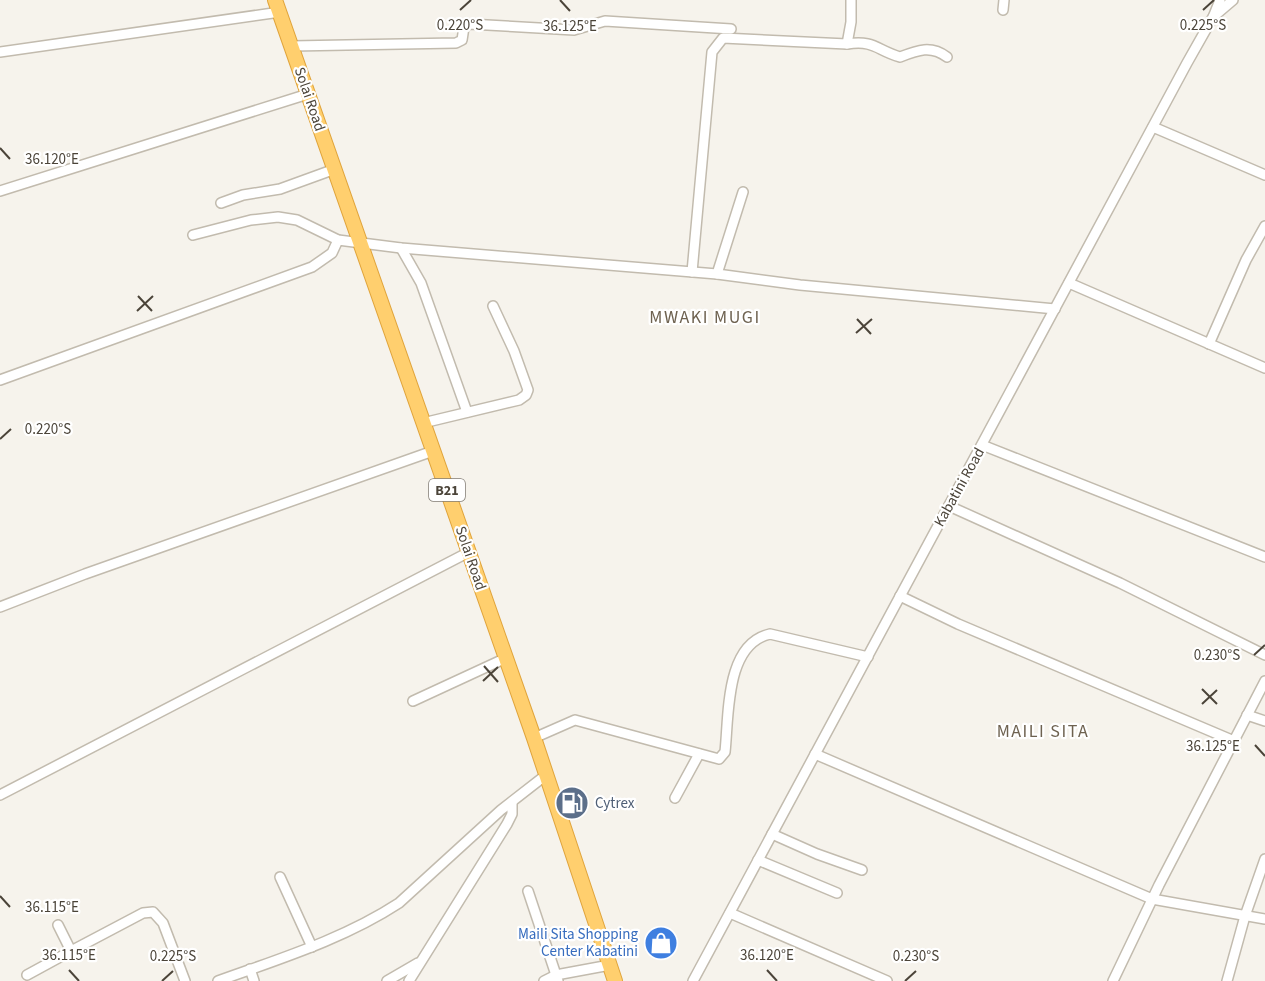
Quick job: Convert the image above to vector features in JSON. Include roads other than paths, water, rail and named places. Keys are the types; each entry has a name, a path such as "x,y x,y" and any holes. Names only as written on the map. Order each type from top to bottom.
{"highway":[{"name":"Solai Road","path":"277,6 534,738 615,981"}],"street":[{"path":"847,44 851,22 851,0"},
{"path":"1213,17 1220,0"},
{"name":"Kabatini Road","path":"693,981 1213,17 1233,0"},
{"path":"0,52 277,6"},
{"path":"292,46 456,43 462,40 464,27 469,24 573,30 605,21 731,29"},
{"path":"692,272 712,52 723,38 847,44 862,42 877,45 900,57 926,48 937,49 947,57"},
{"path":"0,191 308,94"},
{"path":"1153,127 1265,175"},
{"path":"221,203 243,195 280,189 334,169"},
{"path":"717,274 743,192"},
{"path":"193,235 250,220 278,217 297,220 338,240 401,248 717,274 1055,309"},
{"path":"1209,344 1246,260 1265,226"},
{"path":"0,380 312,267 332,254 338,240"},
{"path":"401,248 421,283 467,412"},
{"path":"1069,283 1265,368"},
{"path":"423,423 519,400 526,395 528,390 514,351 493,306"},
{"path":"982,445 1265,557"},
{"path":"0,607 85,574 433,451"},
{"path":"949,506 1120,583 1265,655"},
{"path":"0,795 469,552"},
{"path":"900,596 958,624 1234,741"},
{"path":"534,738 575,720 715,759 722,756 738,662 748,646 759,636 770,634 867,657"},
{"path":"413,701 506,658"},
{"path":"1113,981 1152,899 1265,681"},
{"path":"1247,715 1265,721"},
{"path":"675,798 699,754"},
{"path":"815,754 1152,899 1265,919"},
{"path":"218,981 312,947 399,903 512,802 546,775"},
{"path":"409,981 507,824 512,814 512,802"},
{"path":"772,834 817,854 862,870"},
{"path":"1227,981 1245,916 1265,859"},
{"path":"758,860 837,892"},
{"path":"280,877 312,947"},
{"path":"528,891 557,978"},
{"path":"27,975 143,913 153,912 163,923 185,981"},
{"path":"730,913 887,981"},
{"path":"58,925 71,951"},
{"path":"387,981 420,962"},
{"path":"544,981 610,965"},
{"path":"250,969 254,981"}],"place":[{"name":"Cytrex","path":"572,803"},
{"name":"Maili Sita Shopping Center Kabatini","path":"661,943"}],"district":[{"name":"MWAKI MUGI","path":"705,317"},
{"name":"MAILI SITA","path":"1043,731"}]}
